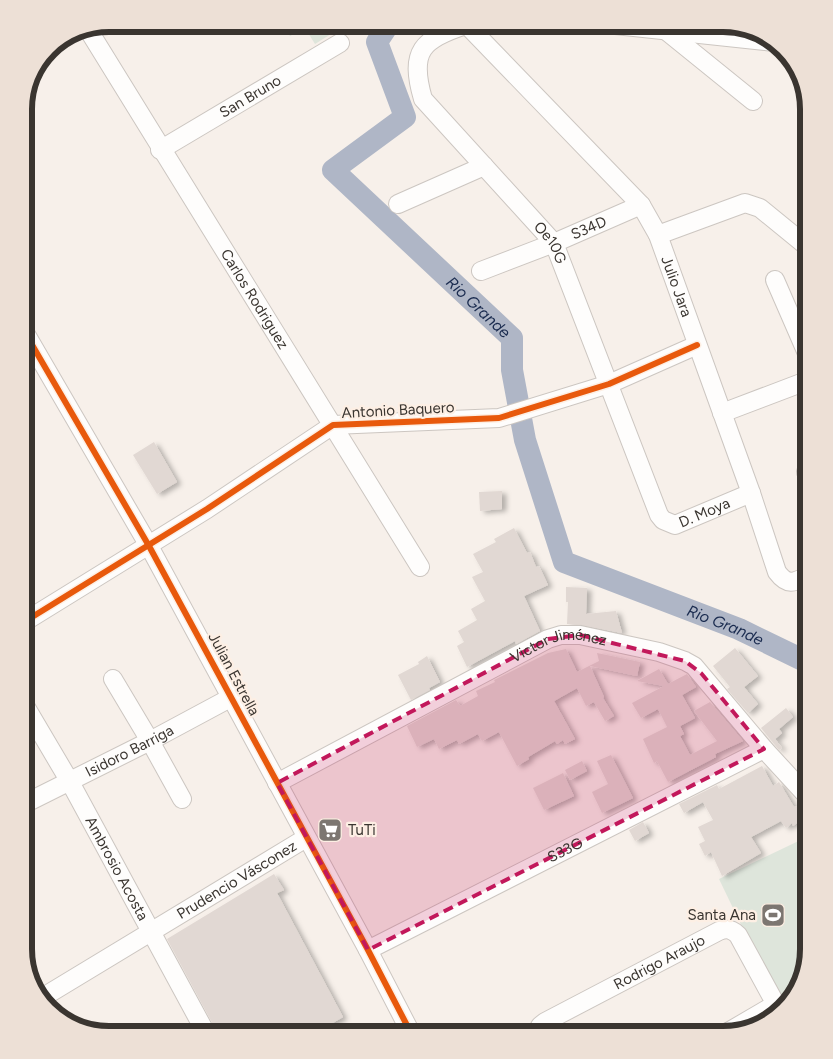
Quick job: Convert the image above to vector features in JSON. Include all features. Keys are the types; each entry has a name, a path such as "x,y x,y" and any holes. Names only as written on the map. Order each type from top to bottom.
{"street":[{"name":"Oe10G","path":"443,33 431,40 422,52 417,64 418,82 423,99 554,243 659,515"},
{"name":"Julio Jara","path":"473,33 642,205 658,235 751,493 777,572 782,580 793,582 801,578"},
{"path":"669,33 753,101"},
{"path":"697,33 754,40"},
{"name":"Carlos Rodriguez","path":"91,35 160,150 420,567"},
{"name":"San Bruno","path":"160,150 340,43"},
{"path":"398,204 484,166"},
{"path":"658,235 746,203 760,208 801,241"},
{"name":"S34D","path":"481,271 554,243 642,205"},
{"path":"775,280 801,340"},
{"name":"Julian Estrella","path":"33,345 149,546 232,696 407,1026"},
{"name":"Antonio Baquero","path":"32,617 149,546 332,425 500,418 608,384 697,345"},
{"path":"722,413 801,383"},
{"name":"D. Moya","path":"659,515 663,520 676,525 751,493"},
{"name":"Victor Jiménez","path":"277,783 548,640 561,635 580,636 660,652 694,666 724,703 801,789"},
{"path":"113,679 182,800"},
{"name":"Isidoro Barriga","path":"32,800 150,741 232,696"},
{"name":"Ambrosio Acosta","path":"32,718 70,782 202,1026"},
{"name":"S33G","path":"368,950 764,749"},
{"name":"Prudencio Vásconez","path":"47,995 306,838"},
{"name":"Rodrigo Araujo","path":"540,1026 727,929 732,930 738,935 776,1005"},
{"path":"752,1021 766,1014"}],"highlighted area":[{"path":"580,635 685,661 701,673 764,749 368,950 277,783 548,639"}],"shaded area":[{"path":"288,32 297,32 290,36"},
{"path":"308,32 334,32 315,44"},
{"name":"Santa Ana","path":"801,840 800,960 795,979 778,1003 719,879"}],"building":[{"path":"154,442 177,482 157,494 133,455"},
{"path":"502,491 502,509 480,511 479,492"},
{"path":"514,528 527,553 530,552 536,567 539,566 548,585 524,596 540,631 516,644 515,641 467,667 457,646 464,642 458,631 477,620 471,609 485,601 472,577 483,572 473,554 496,542 494,539"},
{"path":"566,587 587,588 586,614 616,611 622,633 567,624 568,602 566,602"},
{"path":"735,648 758,676 744,687 758,704 748,713 727,689 730,687 713,666"},
{"path":"566,649 577,672 599,661 597,653 640,662 637,676 590,666 603,698 614,716 605,721 594,702 586,706 577,688 554,701 575,739 565,744 563,740 557,744 555,741 517,766 499,732 482,741 478,734 459,744 457,740 439,749 434,739 417,747 407,726 456,700 460,706 478,696 476,691 495,682 494,680 548,653"},
{"path":"427,656 440,682 429,688 430,690 411,700 398,675 419,664 418,662"},
{"path":"659,669 668,684 687,674 696,687 682,695 695,718 680,726 684,734 680,736 690,755 717,741 694,711 710,702 743,741 715,754 716,757 668,782 657,761 654,763 643,739 667,727 658,709 641,718 632,703 664,686 637,681"},
{"path":"786,708 793,717 779,729 782,733 775,739 782,748 779,750 761,728"},
{"path":"611,755 633,798 602,813 592,792 608,784 597,761"},
{"path":"582,761 587,771 570,780 565,770"},
{"path":"762,766 773,786 779,782 794,807 796,806 801,814 801,820 793,826 792,823 786,828 781,821 751,837 761,853 722,876 711,852 705,856 699,844 705,841 698,827 713,820 703,802 684,813 679,804 717,785 719,789"},
{"path":"563,773 574,796 544,810 533,788"},
{"path":"643,822 649,833 635,841 629,830"},
{"path":"274,874 284,890 277,893 343,1017 328,1026 214,1026 167,939"}],"waterway":[{"name":"Rio Grande","path":"383,32 377,42 405,117 333,170 512,338 512,370 525,440 564,562 739,629 801,659"}],"cycle path":[{"path":"32,617 207,509 333,425 499,418 609,384 697,345"},
{"path":"33,346 149,546 407,1026"}],"place":[{"name":"TuTi","path":"330,830"},
{"name":"Santa Ana","path":"773,915"}]}
